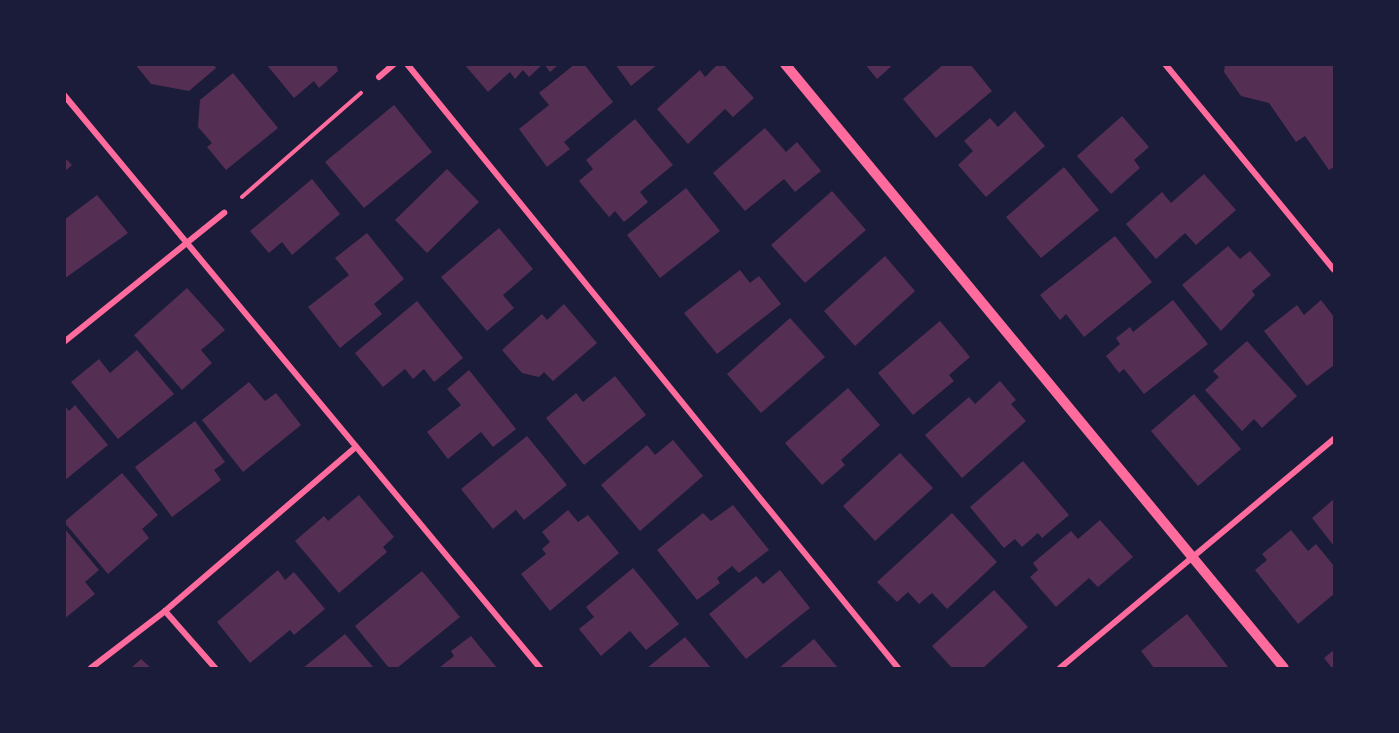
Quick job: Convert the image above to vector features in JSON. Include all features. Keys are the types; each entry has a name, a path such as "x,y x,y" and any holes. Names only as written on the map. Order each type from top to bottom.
{"street":[{"path":"380,77 394,64"},
{"path":"407,64 898,669"},
{"path":"785,64 1192,561 1284,669"},
{"path":"1165,64 1335,270"},
{"path":"64,95 186,245 540,669"},
{"path":"64,342 224,213"},
{"path":"1060,669 1192,561 1335,439"},
{"path":"91,669 165,611 356,447"},
{"path":"165,611 215,669"}],"path":[{"path":"224,213 380,77"}],"building":[{"path":"135,64 213,64 216,68 189,91 151,84"},
{"path":"266,64 336,64 338,71 319,88 314,81 294,98"},
{"path":"464,64 543,64 529,77 523,70 515,79 510,72 488,92"},
{"path":"544,64 559,64 550,72"},
{"path":"575,64 584,64 613,102 564,142 570,149 547,167 519,129 549,105 539,93"},
{"path":"615,64 658,64 631,86"},
{"path":"718,64 723,64 754,98 733,117 725,109 688,144 657,109 700,70 705,77"},
{"path":"865,64 894,64 877,79"},
{"path":"944,64 970,64 992,91 936,138 903,99"},
{"path":"1225,64 1333,64 1334,167 1329,170 1305,136 1296,142 1269,103 1241,96 1224,72"},
{"path":"233,73 278,128 226,170 207,147 212,143 198,127 200,100"},
{"path":"394,105 432,152 364,208 325,162"},
{"path":"1015,111 1045,146 986,197 958,165 973,151 964,141 990,118 998,127"},
{"path":"1122,116 1149,147 1134,160 1140,168 1111,194 1077,156"},
{"path":"635,119 673,165 640,192 648,202 624,222 615,211 609,217 579,181 593,169 586,160"},
{"path":"765,128 786,152 797,142 821,171 795,192 784,179 745,211 713,173"},
{"path":"64,157 72,165 64,172"},
{"path":"1064,167 1099,210 1041,258 1006,217"},
{"path":"447,169 479,202 427,253 395,220"},
{"path":"1204,174 1236,210 1196,245 1185,233 1156,259 1126,224 1162,192 1171,203"},
{"path":"312,179 340,214 292,255 282,242 269,253 250,231"},
{"path":"686,188 720,231 660,278 627,235"},
{"path":"832,191 866,230 805,283 771,245"},
{"path":"97,195 128,233 64,279 64,220"},
{"path":"499,228 533,269 503,295 514,308 487,331 441,277"},
{"path":"367,233 404,279 374,304 382,314 340,348 308,307 349,275 335,258"},
{"path":"1115,236 1152,282 1084,337 1066,314 1060,320 1040,295"},
{"path":"1228,246 1240,259 1250,251 1271,275 1252,291 1255,295 1221,331 1182,285"},
{"path":"885,256 915,291 855,346 824,311"},
{"path":"740,270 750,283 759,276 781,304 717,354 684,313"},
{"path":"187,288 225,330 201,350 212,363 182,390 134,335"},
{"path":"1173,300 1208,344 1144,394 1124,369 1119,373 1106,356 1120,344 1116,338 1130,327 1133,332"},
{"path":"1321,300 1334,317 1334,365 1307,386 1264,331 1297,305 1304,315"},
{"path":"417,301 463,358 434,382 424,369 413,379 405,369 383,387 355,353"},
{"path":"564,304 597,343 553,381 544,372 539,377 522,373 502,350 542,314 547,320"},
{"path":"790,318 825,357 761,413 727,374"},
{"path":"940,321 970,357 949,375 954,381 913,415 878,373"},
{"path":"1247,341 1297,396 1262,428 1254,419 1242,431 1205,390 1219,377 1213,371"},
{"path":"137,350 174,394 118,439 71,382 99,359 110,373"},
{"path":"469,370 516,429 493,447 481,432 448,459 427,432 461,405 447,389"},
{"path":"615,376 646,415 584,465 546,418 576,393 583,402"},
{"path":"1000,381 1016,400 1011,404 1026,421 962,478 925,435 969,397 975,404"},
{"path":"249,382 265,401 276,393 301,425 243,472 202,420"},
{"path":"848,388 880,425 841,460 845,465 822,485 785,443"},
{"path":"1194,394 1241,449 1198,486 1151,431"},
{"path":"64,405 69,411 75,405 108,445 64,481"},
{"path":"195,421 225,462 214,470 221,480 172,517 135,467"},
{"path":"527,436 567,485 524,520 516,510 493,529 461,489"},
{"path":"673,440 703,476 640,531 601,485 647,445 655,455"},
{"path":"900,453 933,488 875,541 843,506"},
{"path":"1023,461 1069,515 1042,538 1038,533 1022,547 1015,539 1004,548 970,507"},
{"path":"122,473 158,515 142,529 149,538 108,574 64,522"},
{"path":"359,495 394,537 383,547 387,552 339,593 295,541 324,516 328,521"},
{"path":"1334,499 1334,546 1312,518"},
{"path":"733,505 769,550 739,573 732,566 717,578 720,583 697,600 657,550 703,513 711,521"},
{"path":"568,510 578,522 588,515 619,553 550,611 521,574 546,554 542,549 550,542 542,532"},
{"path":"952,513 997,562 947,609 932,593 919,604 908,592 897,602 877,582"},
{"path":"1100,520 1133,557 1098,587 1089,578 1056,607 1030,577 1038,570 1033,563 1071,531 1078,539"},
{"path":"64,528 99,570 85,582 95,594 64,619"},
{"path":"1291,530 1308,551 1316,544 1334,566 1334,594 1298,624 1255,570 1267,560 1262,554"},
{"path":"633,568 679,624 646,650 630,631 601,656 579,629 594,617 586,607"},
{"path":"278,570 285,580 294,572 325,609 294,635 290,630 250,663 217,622"},
{"path":"780,570 810,608 746,659 709,614 756,576 763,584"},
{"path":"422,571 460,617 397,668 389,668 355,626"},
{"path":"994,590 1028,627 983,668 952,668 932,646"},
{"path":"1187,614 1229,668 1154,668 1141,651"},
{"path":"345,634 374,668 303,668"},
{"path":"471,636 497,668 439,668 454,656 451,651"},
{"path":"685,637 711,668 647,668"},
{"path":"814,639 838,668 779,668"},
{"path":"1334,650 1334,668 1332,668 1324,658"},
{"path":"141,659 151,668 131,668"}]}
